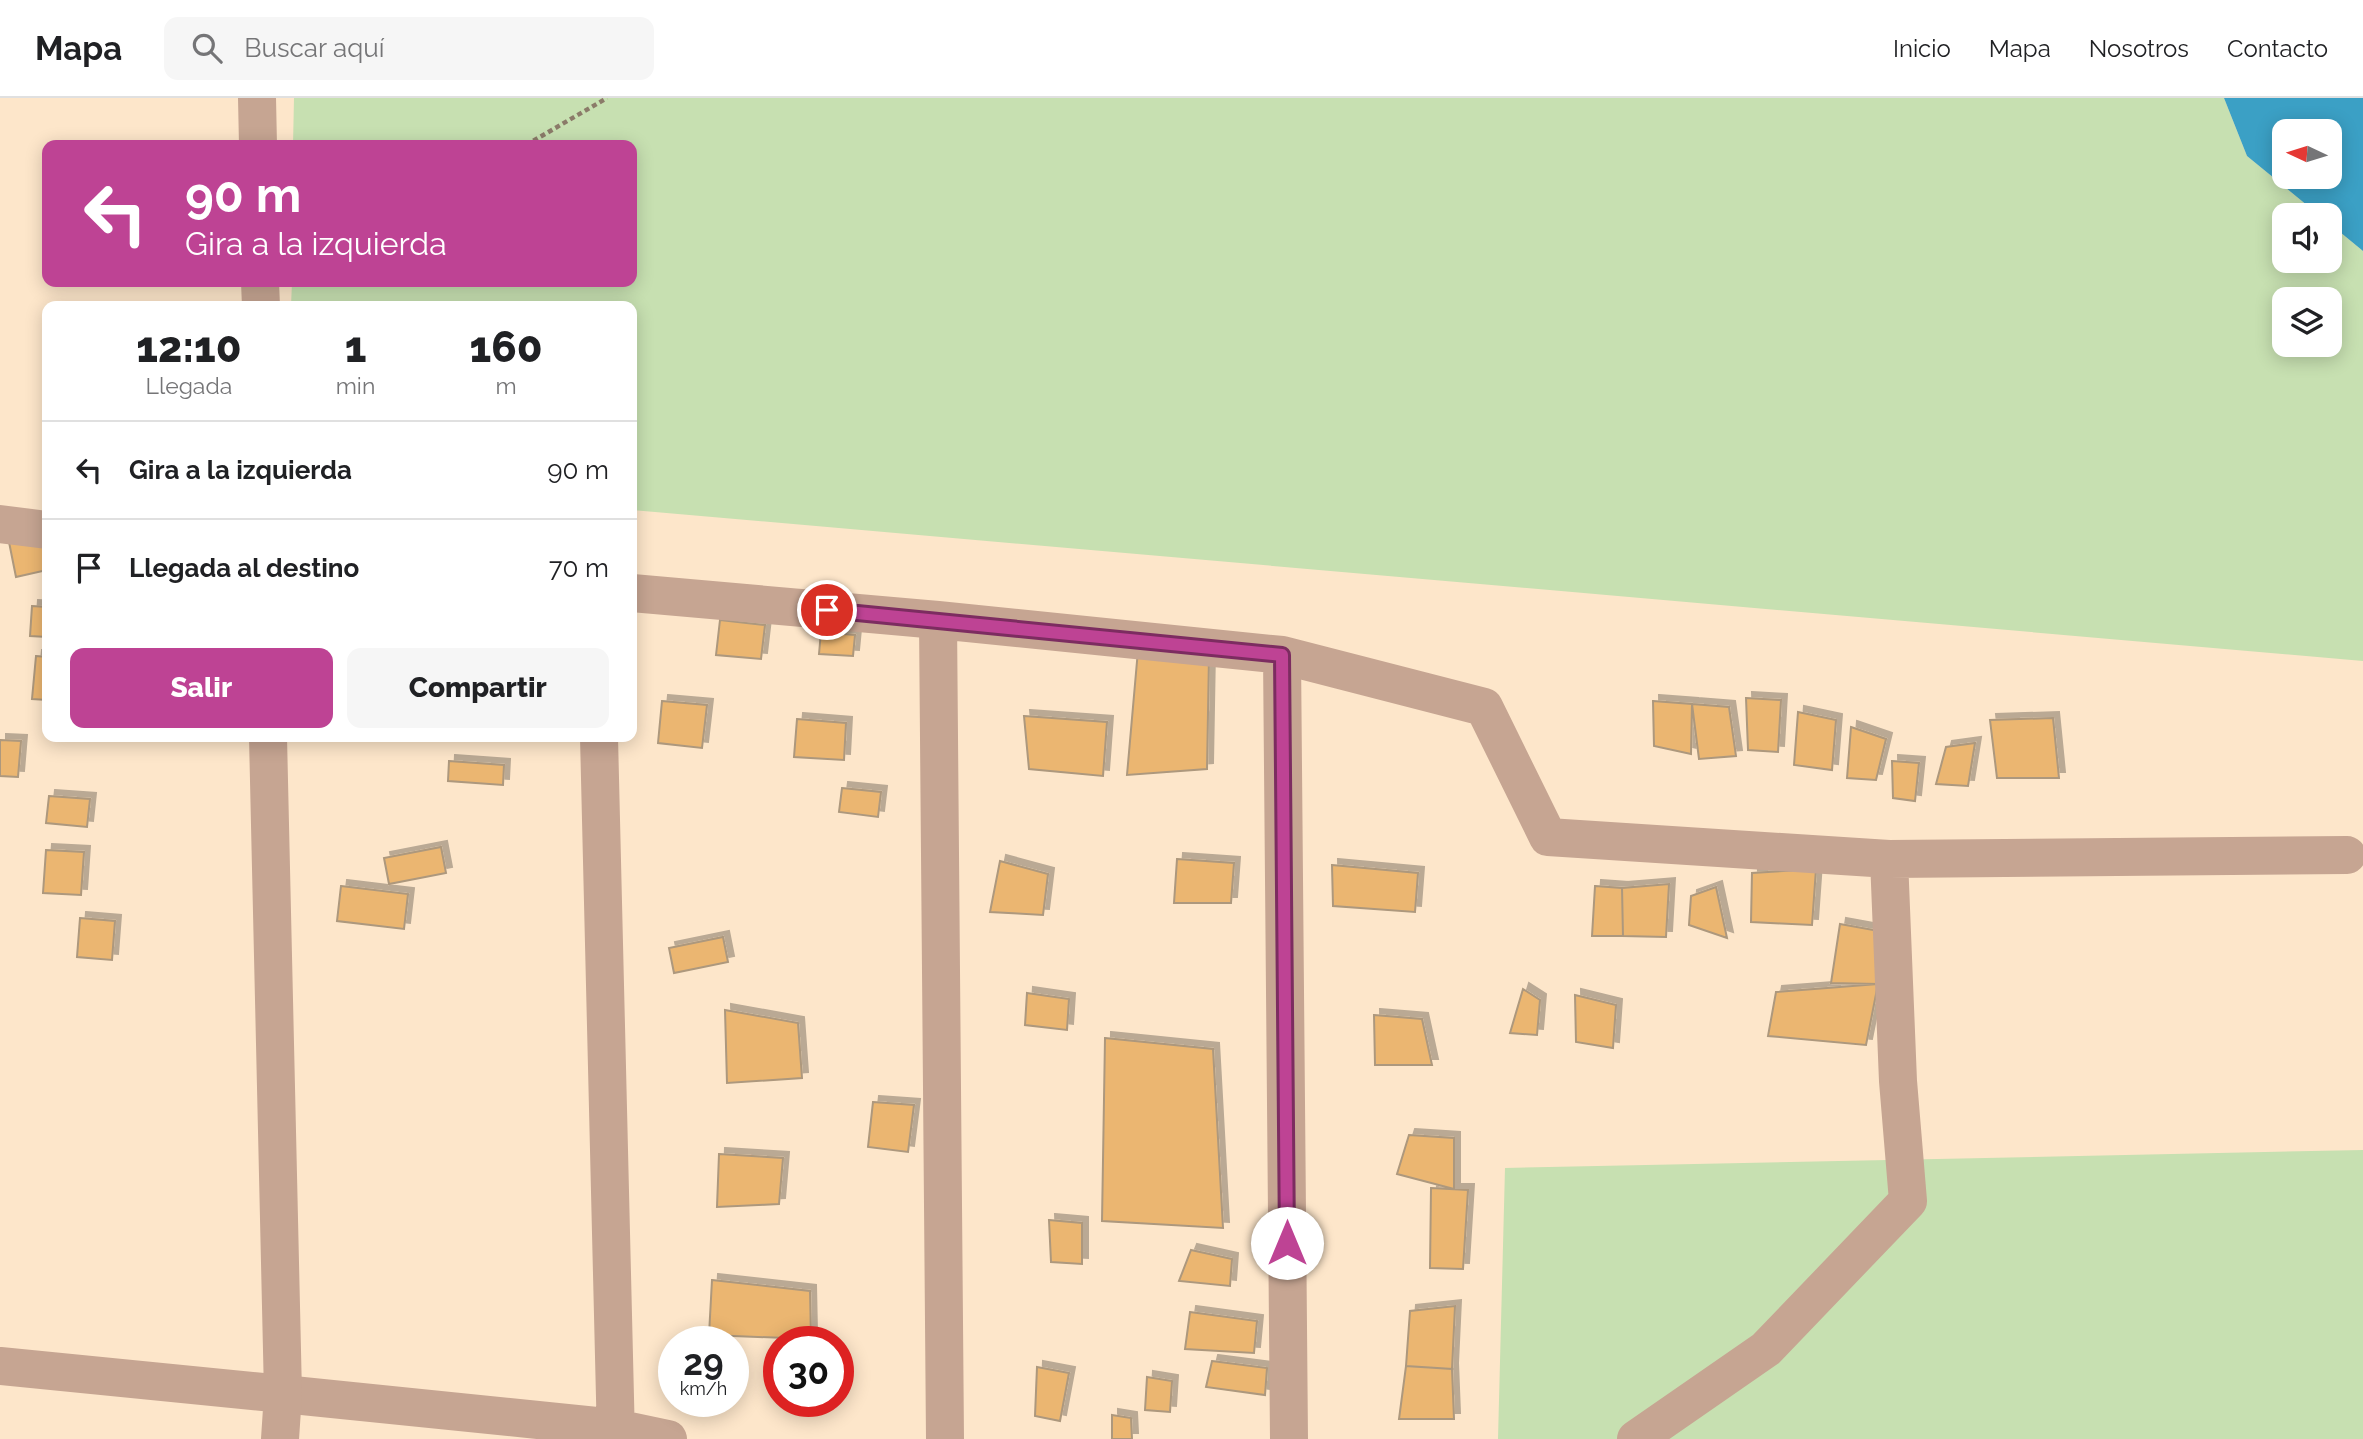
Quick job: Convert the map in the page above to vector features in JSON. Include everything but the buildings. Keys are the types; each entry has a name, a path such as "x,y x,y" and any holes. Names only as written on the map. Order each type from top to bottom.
{"street":[{"path":"257,98 258,140"},
{"path":"0,524 42,529"},
{"path":"637,593 938,620 1282,655 1484,707 1548,837 1889,859 2347,855"},
{"path":"938,620 945,1439"},
{"path":"1282,655 1289,1439"},
{"path":"268,742 284,1394 279,1439"},
{"path":"599,742 616,1434"},
{"path":"1636,1439 1766,1349 1908,1201 1898,1081 1889,859"},
{"path":"0,1366 284,1394 668,1439"}],"path":[{"path":"535,140 607,98"}],"green space":[{"path":"294,98 2224,98 2247,156 2272,176 2272,189 2287,189 2304,203 2272,203 2272,273 2342,273 2342,234 2363,251 2363,661 637,510 637,301 291,301 292,287 637,287 637,140 293,140"},
{"path":"2363,1150 2363,1439 1498,1439 1505,1168"}],"water":[{"path":"2224,98 2363,98 2363,251 2342,234 2342,203 2304,203 2287,189 2342,189 2342,119 2272,119 2272,176 2247,156"}],"route":[{"path":"827,610 1282,655 1287,1243"}]}
